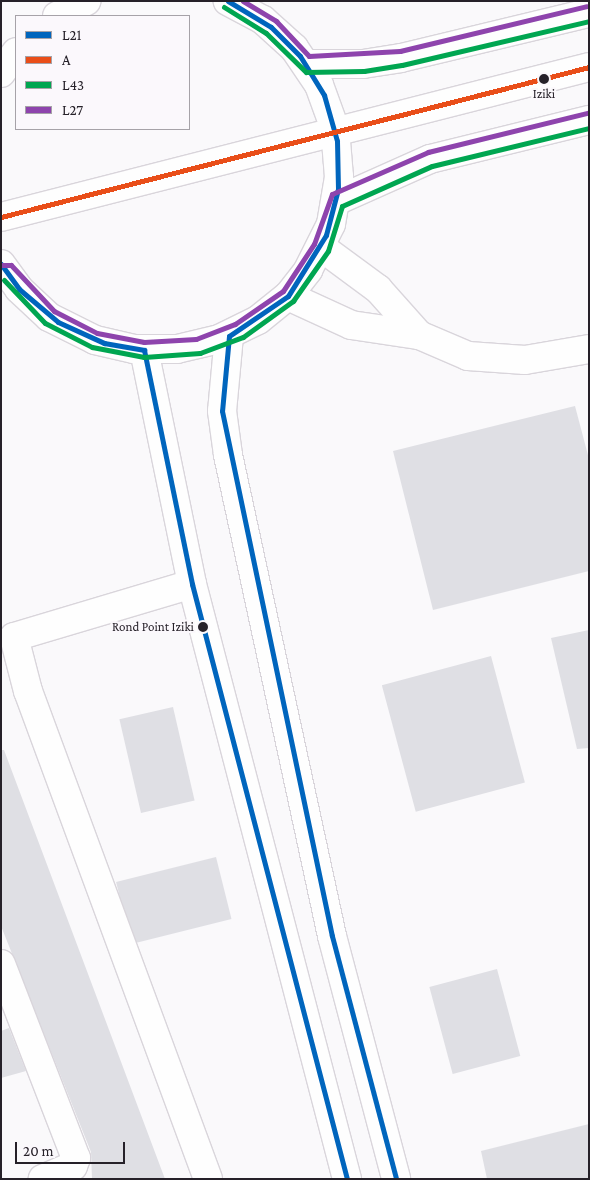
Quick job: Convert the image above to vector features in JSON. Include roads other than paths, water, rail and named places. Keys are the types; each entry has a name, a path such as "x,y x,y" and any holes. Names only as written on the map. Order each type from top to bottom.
{"street":[{"path":"3,269 34,304 67,327 104,343 144,350 187,348 228,336 288,296 321,247 336,200 339,165 335,130 306,64 271,26 228,1"},
{"path":"306,64 364,64 401,58 589,13"},
{"path":"1,73 15,53"},
{"path":"1,217 335,130 589,67"},
{"path":"336,200 430,159 589,120"},
{"path":"321,247 378,289 419,335"},
{"path":"288,296 351,325 419,335 468,356 495,360 556,357 589,349"},
{"path":"228,336 222,411 228,455 332,936 396,1179"},
{"path":"144,350 192,584 347,1179"},
{"path":"192,584 8,639 208,1179"},
{"path":"1,964 76,1158 73,1166 43,1179"}],"place":[{"name":"Iziki","path":"544,79"},
{"name":"Rond Point Iziki","path":"203,627"}]}
